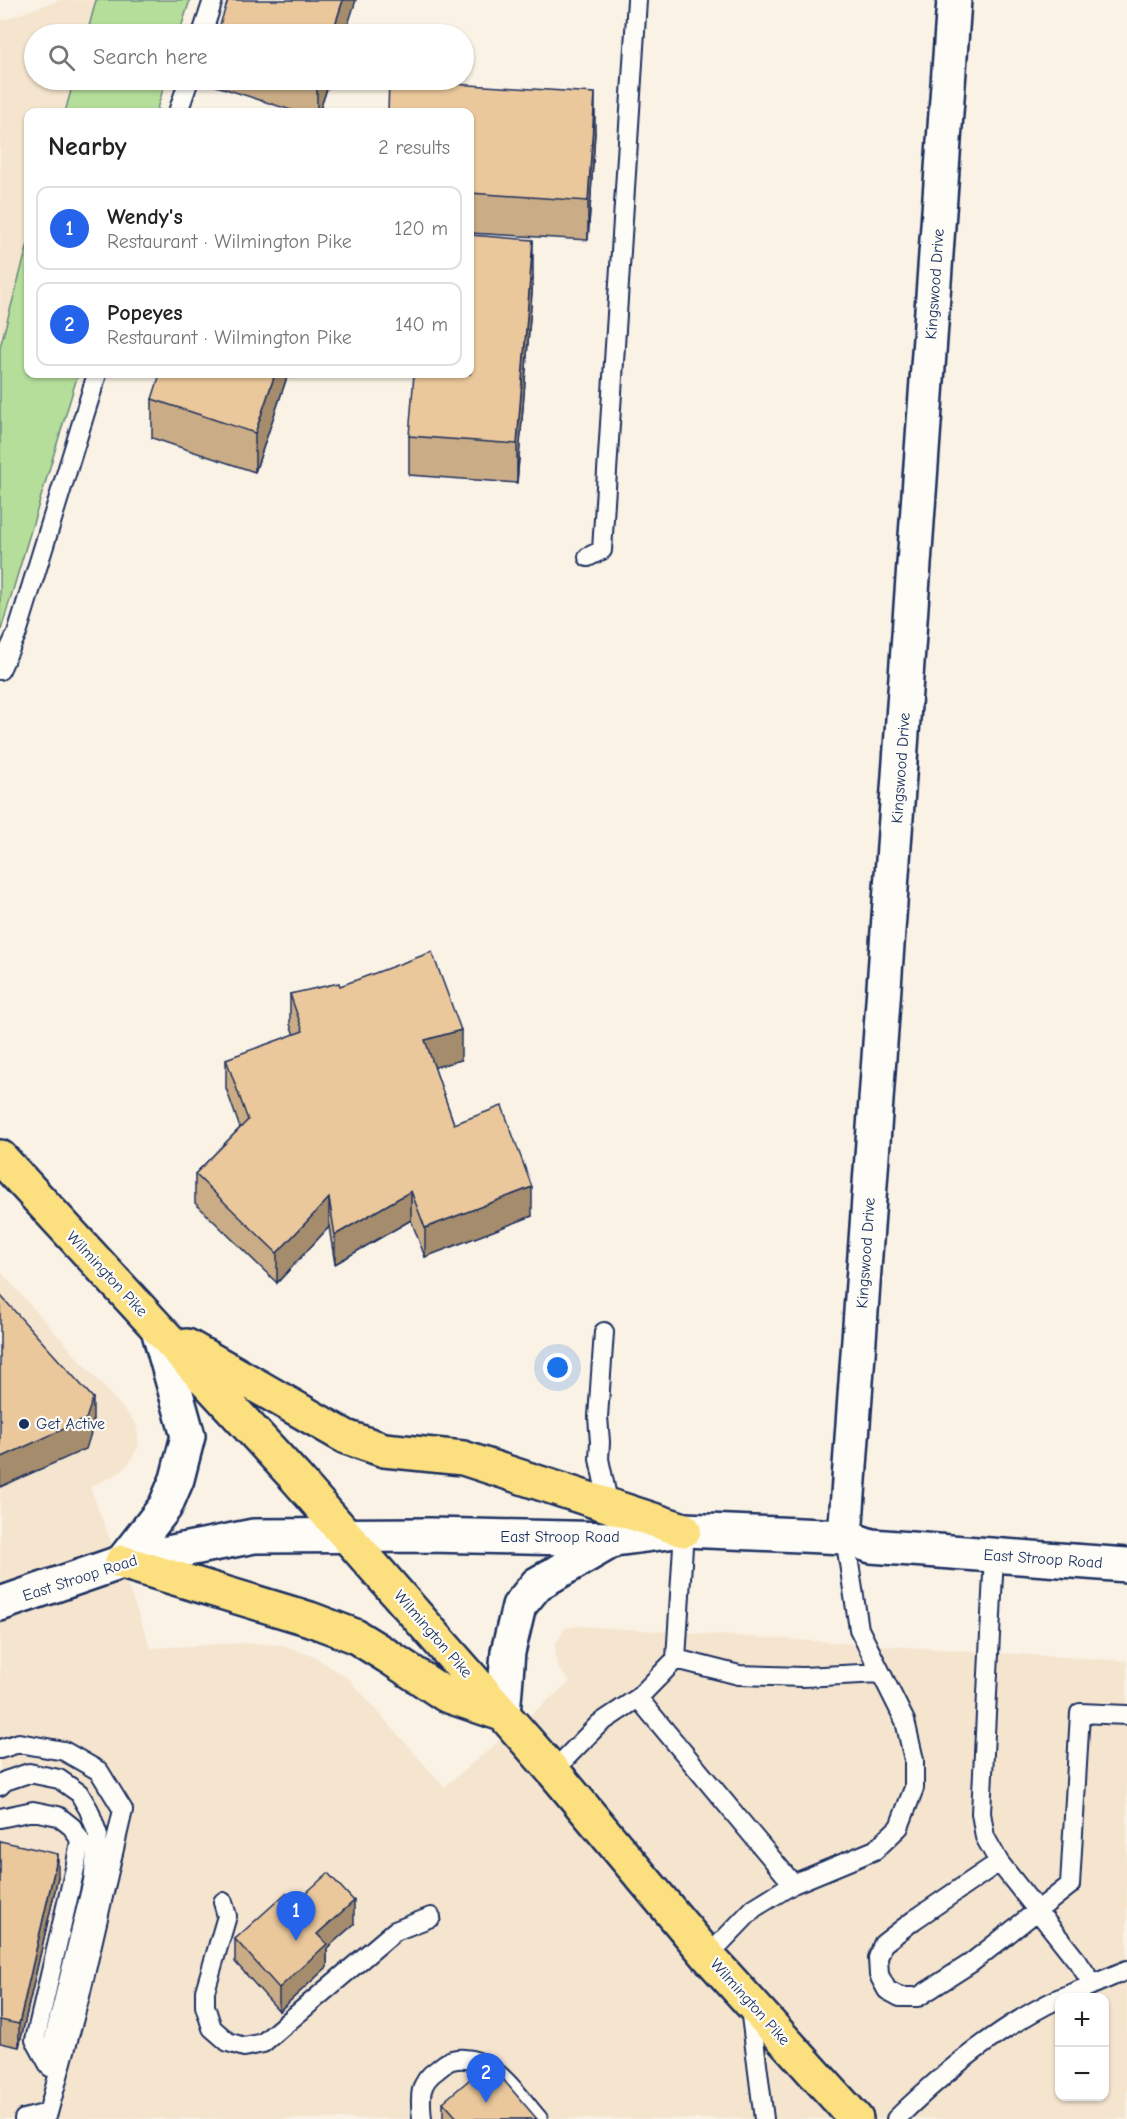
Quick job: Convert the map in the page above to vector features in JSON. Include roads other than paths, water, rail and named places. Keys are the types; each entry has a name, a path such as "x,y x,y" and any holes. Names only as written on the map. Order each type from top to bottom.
{"main road":[{"name":"Kingswood Drive","path":"845,1537 954,0"},
{"name":"Wilmington Pike","path":"0,1157 347,1535 553,1771 708,1956 856,2119"},
{"path":"158,1329 346,1437 384,1450 463,1458 684,1530"},
{"path":"158,1329 188,1436 177,1479 165,1507 122,1562 310,1619 346,1633 389,1656 446,1695 503,1714 508,1652 519,1606 537,1584 615,1539"},
{"name":"East Stroop Road","path":"0,1604 122,1562 254,1536 615,1539 684,1530 845,1537 871,1546 1127,1565"}],"lane":[{"path":"205,24 213,0"},
{"path":"588,557 602,550 637,0"},
{"path":"179,108 186,90"},
{"path":"0,670 17,633 96,378"},
{"path":"604,1332 598,1417 599,1459 615,1539"},
{"path":"553,1771 599,1724 638,1698 676,1659 684,1530"},
{"path":"708,1956 754,1908 793,1884 875,1850 899,1827 914,1788 914,1760 905,1721 859,1629 845,1537"},
{"path":"994,1555 981,1813 986,1837 999,1862 1040,1911 1092,1983"},
{"path":"676,1659 738,1675 803,1677 880,1673"},
{"path":"638,1698 793,1884"},
{"path":"999,1862 883,1944 878,1958 879,1975 887,1990 900,1997 918,1997 971,1963 1071,1885 1080,1713 1127,1715"},
{"path":"0,1749 19,1743 64,1751 99,1771 123,1810 80,1996 48,2113 24,2119"},
{"path":"0,1786 5,1781 29,1773 59,1779 79,1793 89,1810 98,1835 93,1881 48,2063"},
{"path":"0,1818 33,1811 57,1816 72,1827 80,1840 34,2040 57,2079"},
{"path":"223,1902 227,1916 205,1991 205,2006 212,2028 228,2042 244,2047 263,2043 395,1931 431,1917"},
{"path":"1071,1993 1127,1970"},
{"path":"749,2000 764,2119"},
{"path":"896,2119 914,2101 996,2035 1055,2001"},
{"path":"422,2119 420,2105 426,2077 451,2060 477,2060 498,2073 538,2119"}],"place":[{"name":"Get Active","path":"24,1424"},
{"name":"Wendy's","path":"296,1941"},
{"name":"Popeyes","path":"486,2103"}]}
